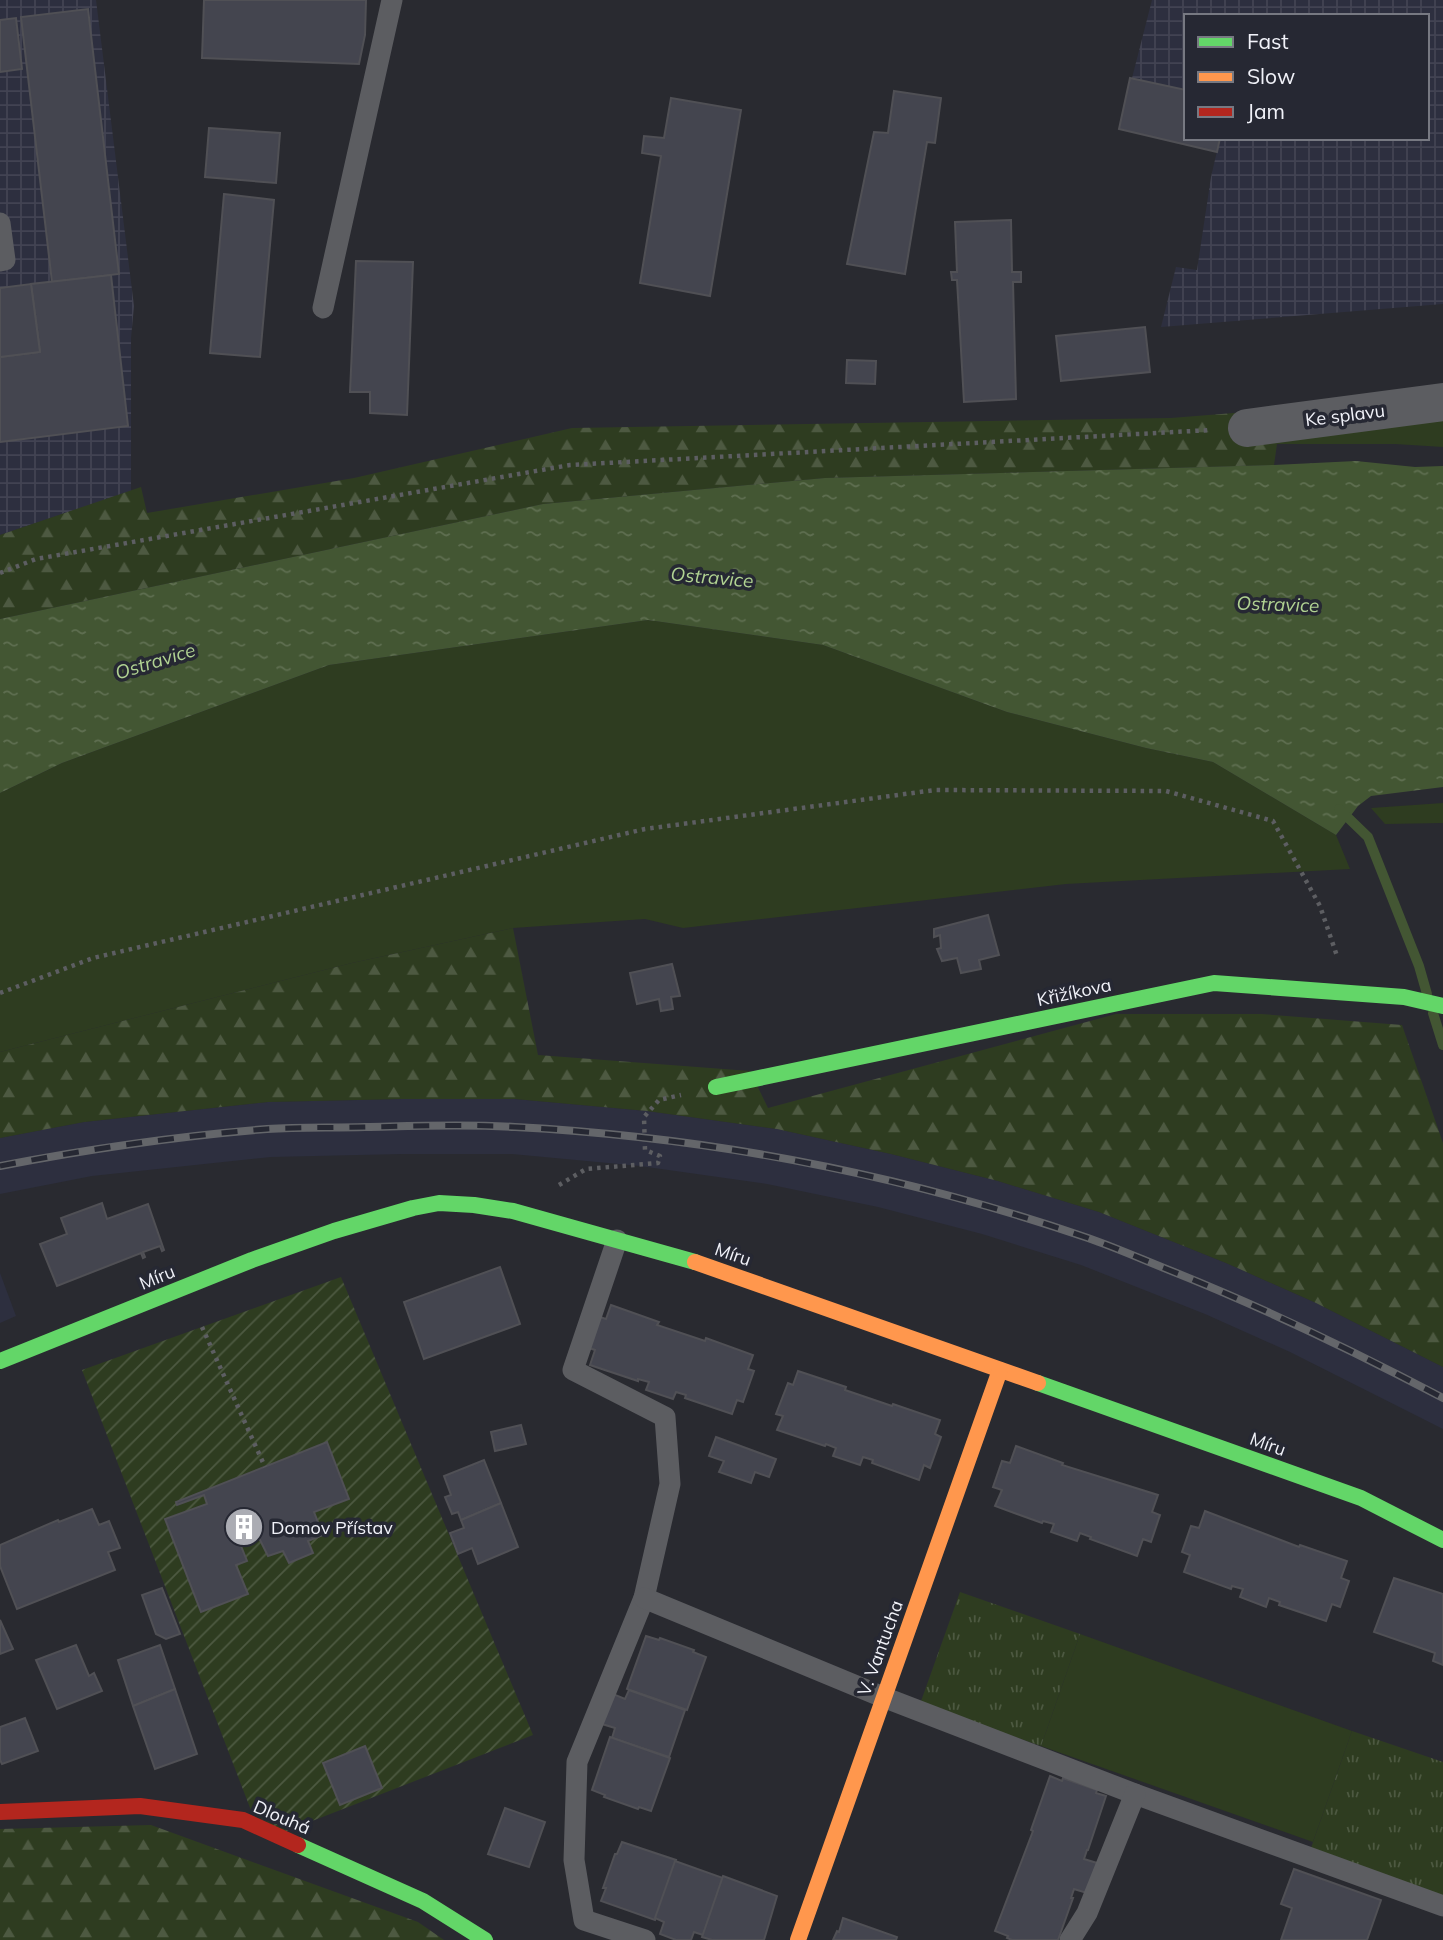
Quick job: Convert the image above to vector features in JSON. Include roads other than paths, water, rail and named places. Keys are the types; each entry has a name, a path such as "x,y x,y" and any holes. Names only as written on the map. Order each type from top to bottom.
{"street":[{"name":"Ke splavu","path":"1247,428 1443,402"},
{"name":"Křižíkova","path":"716,1087 1214,983 1404,996 1443,1006"},
{"name":"Míru","path":"0,1361 252,1260 385,1216 439,1203 474,1205 513,1211 715,1268 1361,1498 1443,1540"},
{"name":"V. Vantucha","path":"798,1940 1000,1370"},
{"name":"Dlouhá","path":"0,1812 140,1806 243,1819 423,1901 485,1940"}],"lane":[{"path":"323,308 392,0"},
{"path":"0,223 5,260 0,261"},
{"path":"617,1240 573,1370 665,1417 670,1484 644,1598 577,1762 574,1860 584,1920 645,1940"},
{"path":"644,1598 883,1697 1135,1794 1443,1906"},
{"path":"1070,1940 1087,1913 1135,1794"}],"water":[{"name":"Ostravice","path":"1356,461 1415,467 1443,466 1443,787 1371,796 1358,806 1336,835 1213,762 1146,748 1007,712 823,645 648,620 329,665 62,763 0,793 0,619 543,504 825,478"}],"waterway":[{"path":"1339,809 1368,837 1419,966 1427,994"},
{"path":"1433,1013 1443,1045"}],"railway":[{"path":"0,1166 167,1139 292,1128 515,1127 588,1132 733,1150 948,1195 1088,1238 1270,1313 1443,1398"}],"place":[{"name":"Domov Přístav","path":"244,1527"}]}
